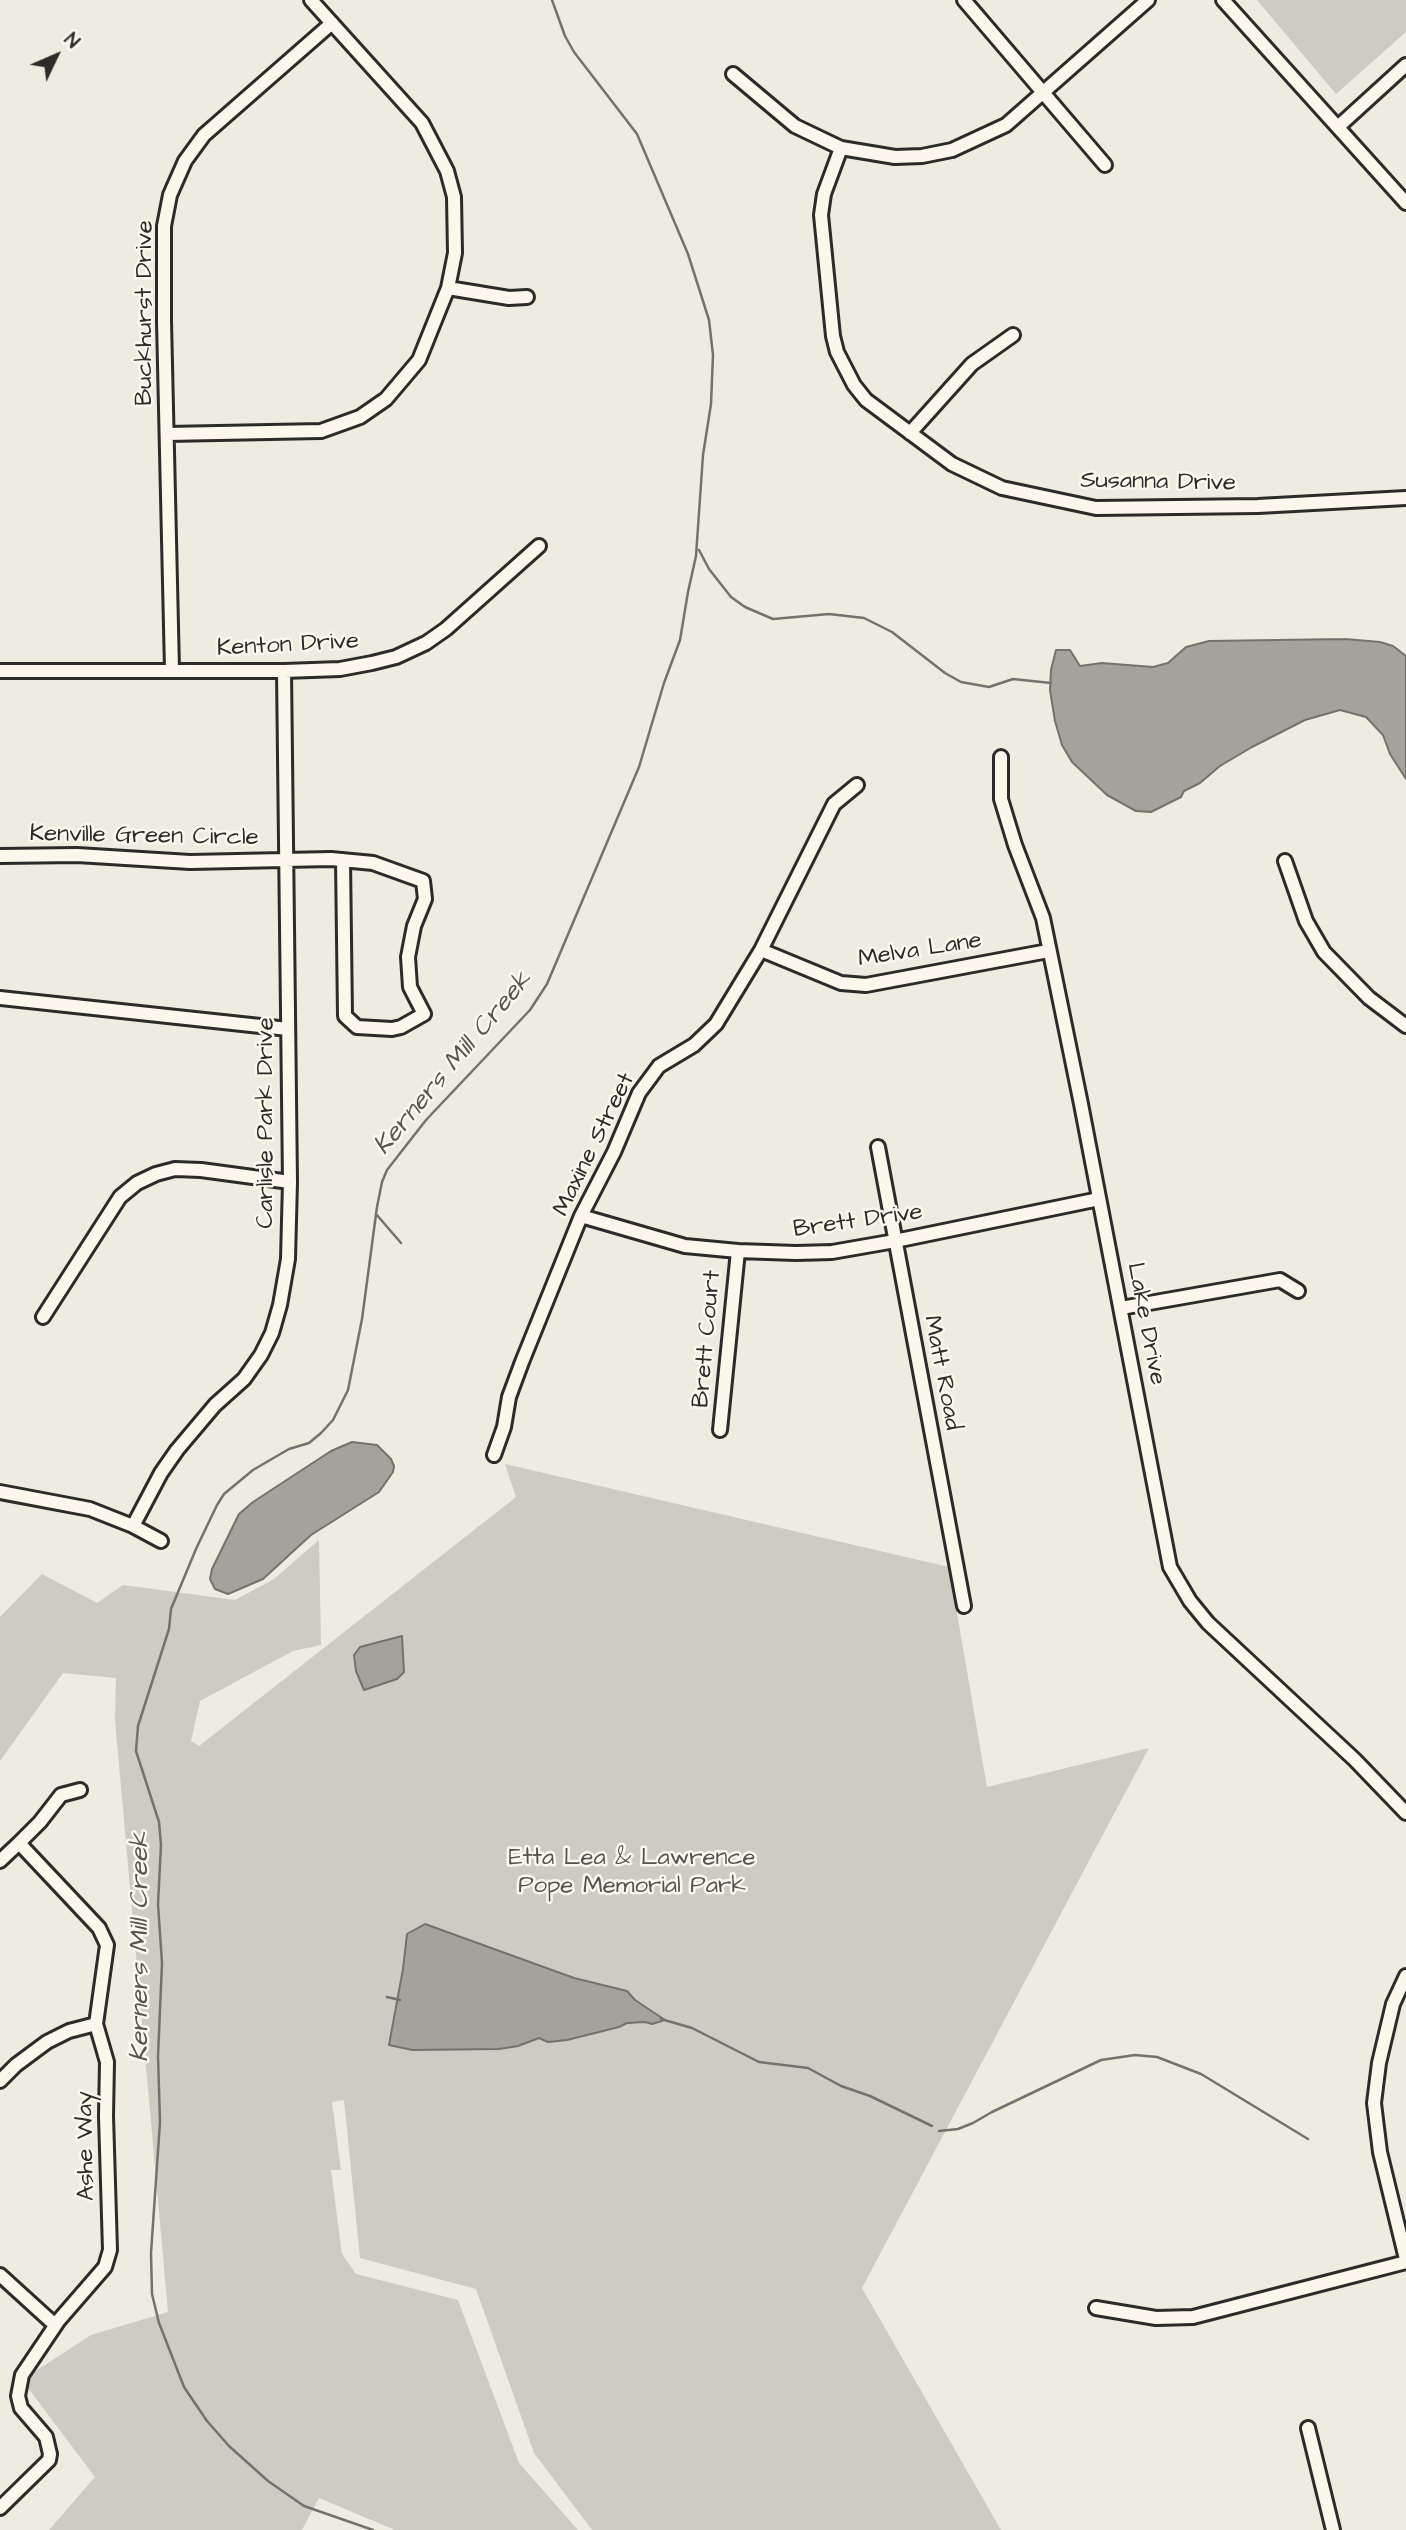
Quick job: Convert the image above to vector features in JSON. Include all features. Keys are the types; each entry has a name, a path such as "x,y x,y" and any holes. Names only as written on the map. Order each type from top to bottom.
{"street":[{"path":"167,434 321,431 360,416 386,399 419,360 448,288 456,253 454,197 447,171 422,123 311,0"},
{"path":"964,0 1105,165"},
{"path":"733,74 795,126 841,148 895,157 922,156 952,150 1006,125 1149,0"},
{"path":"1223,0 1406,203"},
{"name":"Buckhurst Drive","path":"172,670 164,226 170,195 180,170 204,135 332,23"},
{"path":"1339,126 1406,65"},
{"name":"Susanna Drive","path":"841,148 824,194 821,215 833,335 840,360 866,400 952,464 1002,488 1096,508 1247,506 1406,498"},
{"path":"448,288 509,298 527,297"},
{"path":"910,433 972,364 1013,335"},
{"name":"Kenton Drive","path":"0,671 284,671 340,669 372,663 397,657 426,643 446,629 539,546"},
{"name":"Carlisle Park Drive","path":"133,1526 161,1473 177,1450 215,1405 244,1379 261,1355 272,1333 280,1305 288,1259 290,1182 284,671"},
{"name":"Lake Drive","path":"1001,757 1001,799 1015,845 1043,918 1170,1567 1184,1592 1208,1623 1355,1760 1406,1813"},
{"name":"Maxine Street","path":"494,1455 517,1373 581,1216 614,1152 639,1093 659,1066 694,1045 716,1024 761,950 834,803 857,785"},
{"name":"Kenville Green Circle","path":"0,856 87,855 190,862 343,860 373,863 424,881 425,899 414,926 408,957 410,987 424,1014 401,1027 357,1027 345,1016 343,860"},
{"path":"1285,861 1306,921 1324,952 1369,998 1406,1026"},
{"name":"Melva Lane","path":"761,950 841,983 866,985 1048,951"},
{"path":"0,998 288,1029"},
{"name":"Matt Road","path":"878,1147 964,1606"},
{"path":"43,1317 120,1196 137,1183 175,1169 290,1182"},
{"name":"Brett Drive","path":"581,1216 684,1246 796,1254 832,1252 895,1241 1099,1199"},
{"name":"Brett Court","path":"720,1430 738,1251"},
{"path":"1121,1308 1280,1280 1298,1291"},
{"path":"0,1492 90,1509 133,1526 161,1541"},
{"path":"0,1861 40,1822 61,1795 80,1790"},
{"name":"Ashe Way","path":"0,2508 49,2460 50,2446 46,2437 21,2408 18,2396 22,2375 55,2325 104,2267 110,2250 107,2062 96,2024 107,1945 99,1928 19,1843"},
{"path":"1096,2308 1156,2318 1193,2317 1406,2260 1378,2140 1374,2103 1379,2063 1393,2004 1406,1976"},
{"path":"0,2081 16,2064 47,2042 69,2031 96,2024"},
{"path":"0,2275 55,2325"},
{"path":"1307,2428 1333,2530"}],"green space":[{"path":"1257,0 1406,0 1406,32 1336,94"},
{"name":"Etta Lea & Lawrence Pope Memorial Park","path":"505,1464 949,1567 987,1787 1149,1748 862,2288 1001,2530 592,2530 534,2453 476,2289 360,2258 344,2100 332,2102 341,2170 331,2170 342,2254 356,2274 458,2300 519,2463 578,2530 395,2530 319,2498 302,2530 49,2530 95,2477 22,2380 91,2335 168,2312 115,1720 116,1678 63,1673 0,1761 0,1617 42,1574 97,1603 123,1585 235,1600 274,1579 319,1540 321,1645 293,1651 200,1701 191,1741 199,1746 516,1497"}],"shaded area":[{"path":"1345,639 1380,642 1393,646 1406,656 1406,779 1390,754 1383,735 1366,717 1340,710 1305,720 1252,747 1184,791 1181,797 1151,812 1136,811 1107,795 1072,762 1062,745 1050,690 1056,650 1070,650 1080,666 1102,663 1153,667 1168,663 1186,647 1209,641"},
{"path":"352,1442 377,1445 391,1459 393,1472 379,1492 311,1535 263,1579 228,1594 215,1589 210,1579 212,1569 239,1514 331,1451"},
{"path":"402,1636 404,1672 397,1679 364,1690 356,1671 354,1655 360,1647"},
{"path":"425,1924 574,1978 627,1991 635,2000 665,2020 652,2024 627,2023 567,2040 548,2042 539,2038 518,2046 499,2049 412,2050 389,2045 407,1934"}],"waterway":[{"name":"Kerners Mill Creek","path":"373,2530 304,2506 268,2481 229,2446 207,2421 184,2387 159,2323 152,2294 151,2253 160,2122 158,2056 162,1963 158,1904 161,1845 159,1822 136,1751 138,1726 169,1629 171,1609 217,1505 224,1494 253,1470 289,1449 309,1443 333,1420 348,1390 362,1319 377,1207 387,1170 426,1120 530,1010 547,984 639,767 680,640 696,556 703,455 711,404 713,355 709,320 688,254 637,134 574,52 552,0"},
{"path":"699,550 709,569 731,597 745,607 773,619 829,614 864,618 892,632 945,673 961,682 989,687 1013,679 1051,683"},
{"path":"376,1214 401,1243"},
{"path":"387,1997 400,2000"},
{"path":"661,2019 692,2028 759,2062 808,2068 841,2086 870,2096 932,2126"},
{"path":"939,2131 958,2129 973,2123 1101,2060 1135,2055 1157,2057 1201,2074 1308,2139"}]}
